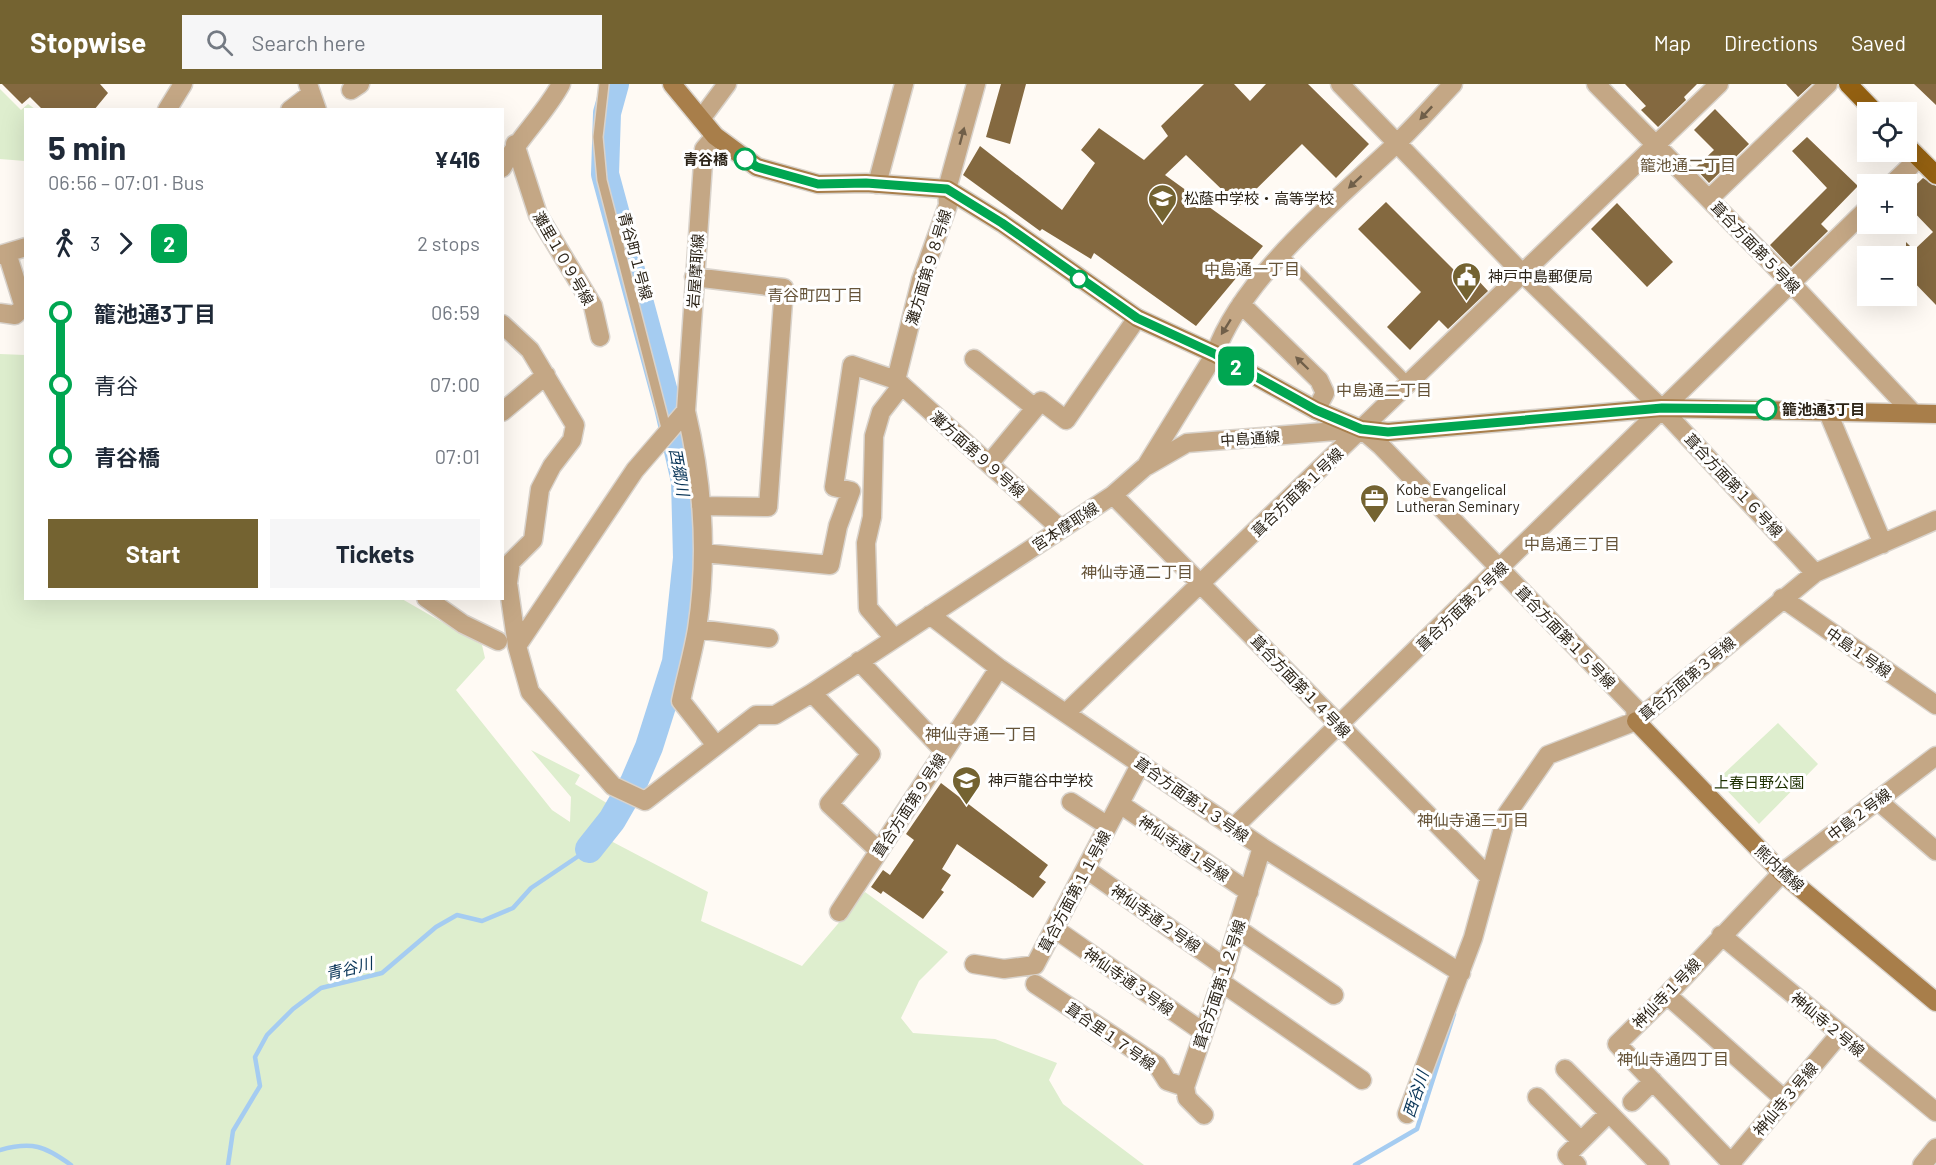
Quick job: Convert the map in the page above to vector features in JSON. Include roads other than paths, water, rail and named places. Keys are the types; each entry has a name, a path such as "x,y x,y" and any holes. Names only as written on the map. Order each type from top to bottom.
{"main road":[{"path":"1848,84 1865,102"},
{"path":"1917,156 1936,175"}],"street":[{"path":"168,108 183,84"},
{"path":"504,164 515,144 551,103 561,84"},
{"path":"672,84 715,136 757,167 793,178 834,185 877,184 947,189 1002,223 1137,318 1215,354 1316,410 1361,429 1388,432 1662,408 1936,414"},
{"path":"701,118 727,84"},
{"path":"877,184 904,84"},
{"name":"灘方面第９８号線","path":"894,639 868,608 866,543 872,517 874,436 881,412 899,382 921,279 948,205 947,189 976,84"},
{"name":"葺合方面第１６号線","path":"1340,84 1523,274 1662,408 1815,573"},
{"name":"宮本摩耶線","path":"518,646 530,692 613,786 645,801 715,744 756,715 775,715 812,693 1113,495 1146,466 1215,354 1222,334 1241,304 1327,208 1398,142 1453,84"},
{"name":"葺合方面第５号線","path":"1596,84 1791,283 1913,413"},
{"name":"葺合方面第１号線","path":"1066,712 1203,583 1719,84"},
{"path":"1709,200 1828,84"},
{"path":"293,108 312,96"},
{"name":"岩屋摩耶線","path":"715,136 704,149 684,413 695,449 703,553 697,629 681,701 715,744"},
{"name":"灘里１０９号線","path":"515,144 538,215 593,306 600,337"},
{"name":"葺合方面第２号線","path":"1234,827 1501,569 1662,408 1857,219"},
{"path":"0,313 15,315 24,307 3,254 24,248"},
{"path":"694,277 784,288 768,507 701,506"},
{"path":"1241,304 1319,380 1325,393 1316,410"},
{"path":"989,464 1041,401 1066,420 1137,318"},
{"path":"504,326 530,350 575,425 572,440 552,466 540,489 533,540 511,562 506,583 518,646"},
{"path":"974,359 1035,408"},
{"path":"703,553 830,566 838,526 851,491 834,487 852,365 899,382"},
{"path":"504,410 546,375"},
{"name":"灘方面第９９号線","path":"899,382 1060,529"},
{"path":"1827,410 1882,544"},
{"path":"518,646 635,470 684,413"},
{"name":"中島通線","path":"1146,466 1187,443 1361,429"},
{"name":"葺合方面第１５号線","path":"1361,429 1382,446 1635,708 1636,721"},
{"name":"葺合方面第１４号線","path":"1113,495 1203,583 1338,725 1489,878"},
{"name":"葺合方面第３号線","path":"1407,1114 1461,973 1507,814 1548,755 1636,721 1815,573 1936,520"},
{"name":"中島１号線","path":"1782,598 1936,705"},
{"path":"429,600 463,624 498,641"},
{"name":"葺合方面第１３号線","path":"930,615 999,668 1262,847 1461,973"},
{"path":"697,629 769,638"},
{"path":"859,662 944,751"},
{"name":"葺合方面第９号線","path":"839,912 999,668"},
{"path":"812,693 872,754 829,804 879,851"},
{"name":"熊内橋線","path":"1636,721 1782,873 1936,1002"},
{"name":"中島２号線","path":"1782,873 1936,756"},
{"name":"葺合方面第１１号線","path":"974,964 1004,969 1035,965 1141,763"},
{"path":"1877,800 1936,851"},
{"path":"1071,802 1108,826"},
{"name":"神仙寺通１号線","path":"1120,804 1249,892"},
{"name":"葺合方面第１２号線","path":"1185,1087 1224,975 1262,847"},
{"name":"神仙寺通２号線","path":"1086,869 1362,1080"},
{"name":"神仙寺１号線","path":"1732,1164 1617,1044 1667,995 1721,935 1782,873"},
{"name":"神仙寺通３号線","path":"1055,929 1203,1032"},
{"path":"1238,929 1334,995"},
{"name":"神仙寺２号線","path":"1721,935 1839,1035 1936,1112"},
{"name":"葺合里１７号線","path":"1035,984 1157,1065 1167,1081 1185,1087"},
{"path":"1667,995 1784,1099"},
{"name":"神仙寺３号線","path":"1732,1164 1839,1035"},
{"path":"1565,1069 1660,1165"},
{"path":"1632,1102 1653,1081"},
{"path":"1185,1087 1187,1098 1204,1115"},
{"path":"1537,1097 1581,1141"},
{"path":"1567,1162 1581,1141 1609,1113"},
{"path":"1922,1165 1936,1148"}],"lane":[{"name":"青谷町１号線","path":"604,84 598,137 602,180 667,432"},
{"path":"1283,255 1409,383"}],"waterway":[{"name":"西郷川","path":"589,849 612,820 634,782 649,747 676,662 687,558 685,481 668,407 605,174 607,113 615,84"},
{"name":"青谷川","path":"228,1165 233,1131 260,1086 255,1057 267,1035 293,1009 321,988 382,973 436,927 457,915 482,921 513,908 531,888 589,849"},
{"name":"西谷川","path":"1355,1165 1417,1129 1454,1014"},
{"name":"青谷川","path":"0,1150 21,1146 38,1147 53,1153 71,1165"}],"place":[{"name":"青谷橋","path":"745,159"},
{"name":"松蔭中学校・高等学校","path":"1163,224"},
{"name":"神戸中島郵便局","path":"1467,302"},
{"name":"籠池通3丁目","path":"1766,409"},
{"name":"Kobe Evangelical Lutheran Seminary","path":"1375,524"},
{"name":"神戸龍谷中学校","path":"967,806"}],"district":[{"name":"籠池通二丁目","path":"1688,164"},
{"name":"中島通一丁目","path":"1252,268"},
{"name":"青谷町四丁目","path":"815,294"},
{"name":"中島通二丁目","path":"1384,389"},
{"name":"中島通三丁目","path":"1572,543"},
{"name":"神仙寺通二丁目","path":"1137,571"},
{"name":"神仙寺通一丁目","path":"981,733"},
{"name":"神仙寺通三丁目","path":"1473,819"},
{"name":"神仙寺通四丁目","path":"1673,1058"}],"park label":[{"name":"上春日野公園","path":"1759,782"}]}
